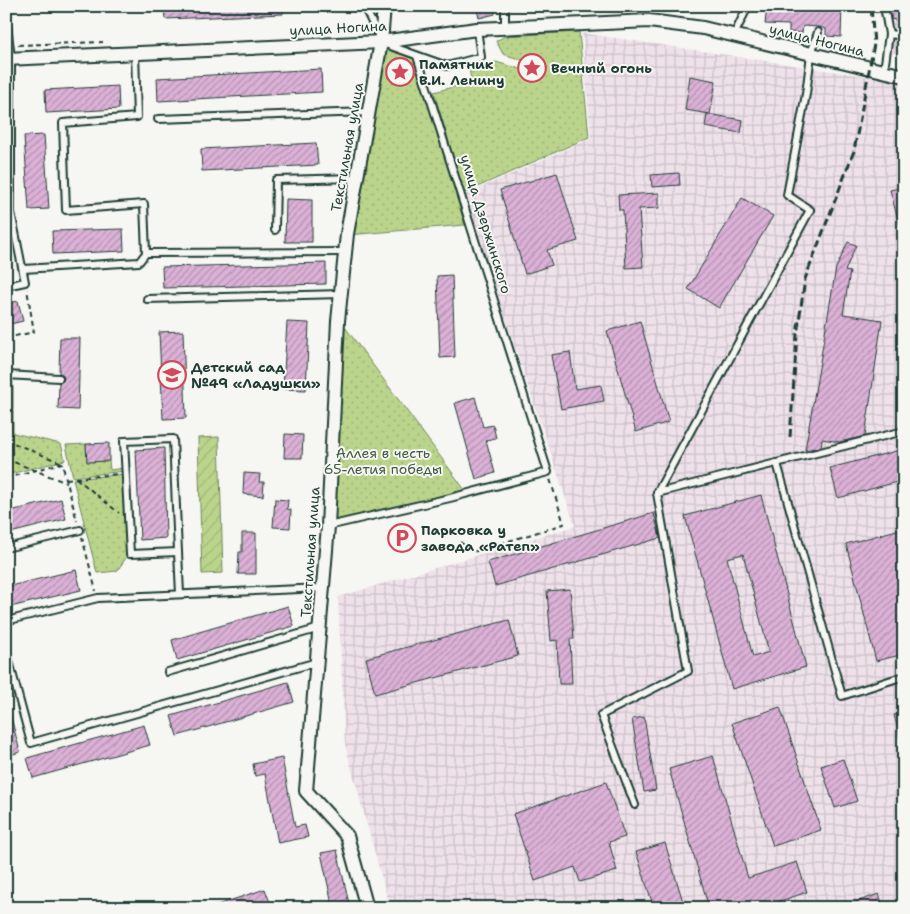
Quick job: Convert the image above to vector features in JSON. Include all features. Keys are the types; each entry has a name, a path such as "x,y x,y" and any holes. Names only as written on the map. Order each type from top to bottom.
{"street":[{"path":"381,42 384,6"},
{"name":"улица Ногина","path":"8,58 381,42 477,29 649,21 703,28 904,76"},
{"name":"Текстильная улица","path":"367,908 347,836 306,791 328,526 340,294 357,178 381,42"}],"lane":[{"path":"364,6 381,42 446,66 481,57 477,29"},
{"path":"505,6 505,27"},
{"path":"734,35 748,6"},
{"path":"884,6 889,34 884,72"},
{"path":"6,16 9,213 25,282 6,286"},
{"path":"635,805 601,715 688,671 657,493 810,210 787,195 806,94 811,54 818,32"},
{"path":"889,34 904,36"},
{"path":"23,269 139,262 146,253 144,204 66,210 64,123 136,118 135,53"},
{"name":"улица Дзержинского","path":"417,56 548,472"},
{"path":"158,118 369,112"},
{"path":"275,230 276,180 357,178"},
{"path":"146,253 345,252"},
{"path":"147,299 340,294"},
{"path":"6,374 59,378"},
{"path":"657,493 904,432"},
{"path":"178,552 130,554 124,441 174,439 180,594"},
{"path":"777,463 842,696 904,676"},
{"path":"328,526 450,498 548,472"},
{"path":"6,548 80,530"},
{"path":"6,621 98,598 323,588"},
{"path":"168,672 320,628"},
{"path":"6,650 31,743 317,662"}],"path":[{"path":"6,338 34,332 25,282"},
{"path":"6,440 62,463"},
{"path":"6,459 67,483"},
{"path":"6,478 62,463"},
{"path":"62,463 98,598"},
{"path":"460,542 473,552 564,524 548,472"},
{"path":"66,479 126,473"},
{"path":"76,478 128,521"}],"shaded area":[{"path":"880,6 904,6 904,55 888,52"},
{"path":"582,33 904,82 904,908 390,908 345,745 338,597 575,526 464,195 591,138"}],"green space":[{"path":"579,32 589,137 464,193 434,92 472,82 469,70 496,62 527,71 529,62 503,54 496,41 505,36"},
{"path":"384,39 414,57 465,225 348,235"},
{"name":"Аллея в честь 65-летия победы","path":"342,323 465,490 331,522"},
{"path":"6,377 13,378 13,433 61,444 65,460 6,475"},
{"path":"219,437 223,573 202,574 198,438"},
{"path":"86,444 87,461 109,461 110,470 124,468 125,471 73,477 66,445"},
{"path":"125,474 128,555 117,571 97,573 73,479"}],"building":[{"path":"164,6 283,6 283,14 165,19"},
{"path":"476,6 494,6 495,14 479,18"},
{"path":"767,6 842,6 841,37 826,36 826,29 819,27 803,26 802,33 789,32 789,25 765,24"},
{"path":"891,6 904,6 901,21 891,19"},
{"path":"321,69 322,92 158,101 157,78"},
{"path":"690,76 716,81 710,114 685,110"},
{"path":"118,86 119,109 46,113 45,90"},
{"path":"707,114 743,120 741,133 705,127"},
{"path":"44,135 49,209 29,210 24,136"},
{"path":"316,143 318,165 202,171 201,149"},
{"path":"557,173 578,241 547,250 552,265 525,274 500,190"},
{"path":"679,173 680,185 652,187 651,175"},
{"path":"904,187 904,231 901,231 890,190"},
{"path":"659,193 659,208 639,209 643,267 626,268 623,210 619,210 618,195"},
{"path":"742,198 773,216 719,308 688,289"},
{"path":"286,199 312,200 312,242 285,242"},
{"path":"123,229 124,251 53,254 52,231"},
{"path":"848,242 856,245 845,271 850,272 843,314 882,320 865,436 840,442 822,439 821,447 805,450 836,268"},
{"path":"326,263 326,284 163,288 162,267"},
{"path":"452,275 455,357 440,358 437,276"},
{"path":"18,301 23,321 6,325 6,304"},
{"path":"640,321 669,422 636,432 607,331"},
{"path":"287,322 309,323 306,390 283,389"},
{"name":"Детский сад №49 «Ладушки»","path":"183,331 186,418 163,419 159,332"},
{"path":"60,338 80,338 78,410 58,409 59,383 64,378 59,373"},
{"path":"570,352 575,389 601,385 604,401 561,409 551,355"},
{"path":"475,397 483,427 493,425 496,438 486,440 495,473 476,479 455,403"},
{"path":"285,434 303,435 302,458 284,458"},
{"path":"109,443 109,461 87,462 86,444"},
{"path":"164,448 166,538 140,540 136,450"},
{"path":"904,449 904,480 838,498 830,468"},
{"path":"244,473 260,474 259,482 264,482 263,496 243,494"},
{"path":"761,495 806,667 732,689 685,516","holes":["743,554 769,652 753,657 727,558"]},
{"path":"61,499 66,519 6,534 6,512"},
{"path":"275,499 288,500 287,509 291,510 290,528 273,527"},
{"path":"654,513 660,538 495,586 488,562"},
{"path":"904,528 904,654 876,661 846,544"},
{"path":"242,533 256,533 256,574 238,574 239,552 242,552"},
{"path":"76,570 81,590 6,608 6,587"},
{"path":"570,589 574,639 570,639 572,684 559,684 557,640 551,641 547,591"},
{"path":"288,606 294,626 177,660 172,640"},
{"path":"509,620 518,656 375,694 366,658"},
{"path":"288,682 294,702 177,736 171,716"},
{"path":"780,707 821,830 773,846 732,723"},
{"path":"6,709 9,709 20,752 6,756"},
{"path":"904,713 904,741 901,741 894,715"},
{"path":"644,717 656,790 644,792 632,719"},
{"path":"144,725 150,745 33,778 27,758"},
{"path":"713,756 748,878 797,862 807,892 760,908 709,908 669,769"},
{"path":"282,758 295,827 305,825 308,837 278,843 265,774 255,776 253,764"},
{"path":"843,759 857,801 835,808 821,766"},
{"path":"606,782 625,837 609,842 617,871 580,882 575,867 535,881 513,814"},
{"path":"665,843 685,908 654,908 636,852"},
{"path":"337,850 350,908 333,908 321,853"},
{"path":"265,889 272,908 214,908 214,906"},
{"path":"879,894 884,908 845,908 844,906"}],"railway":[{"path":"790,437 797,335 805,279 854,151 874,44 871,6"}],"place":[{"name":"Вечный огонь","path":"532,68"},
{"name":"Памятник В.И. Ленину","path":"400,72"},
{"name":"Детский сад №49 «Ладушки»","path":"172,375"},
{"name":"Парковка у завода «Ратеп»","path":"402,538"}]}
